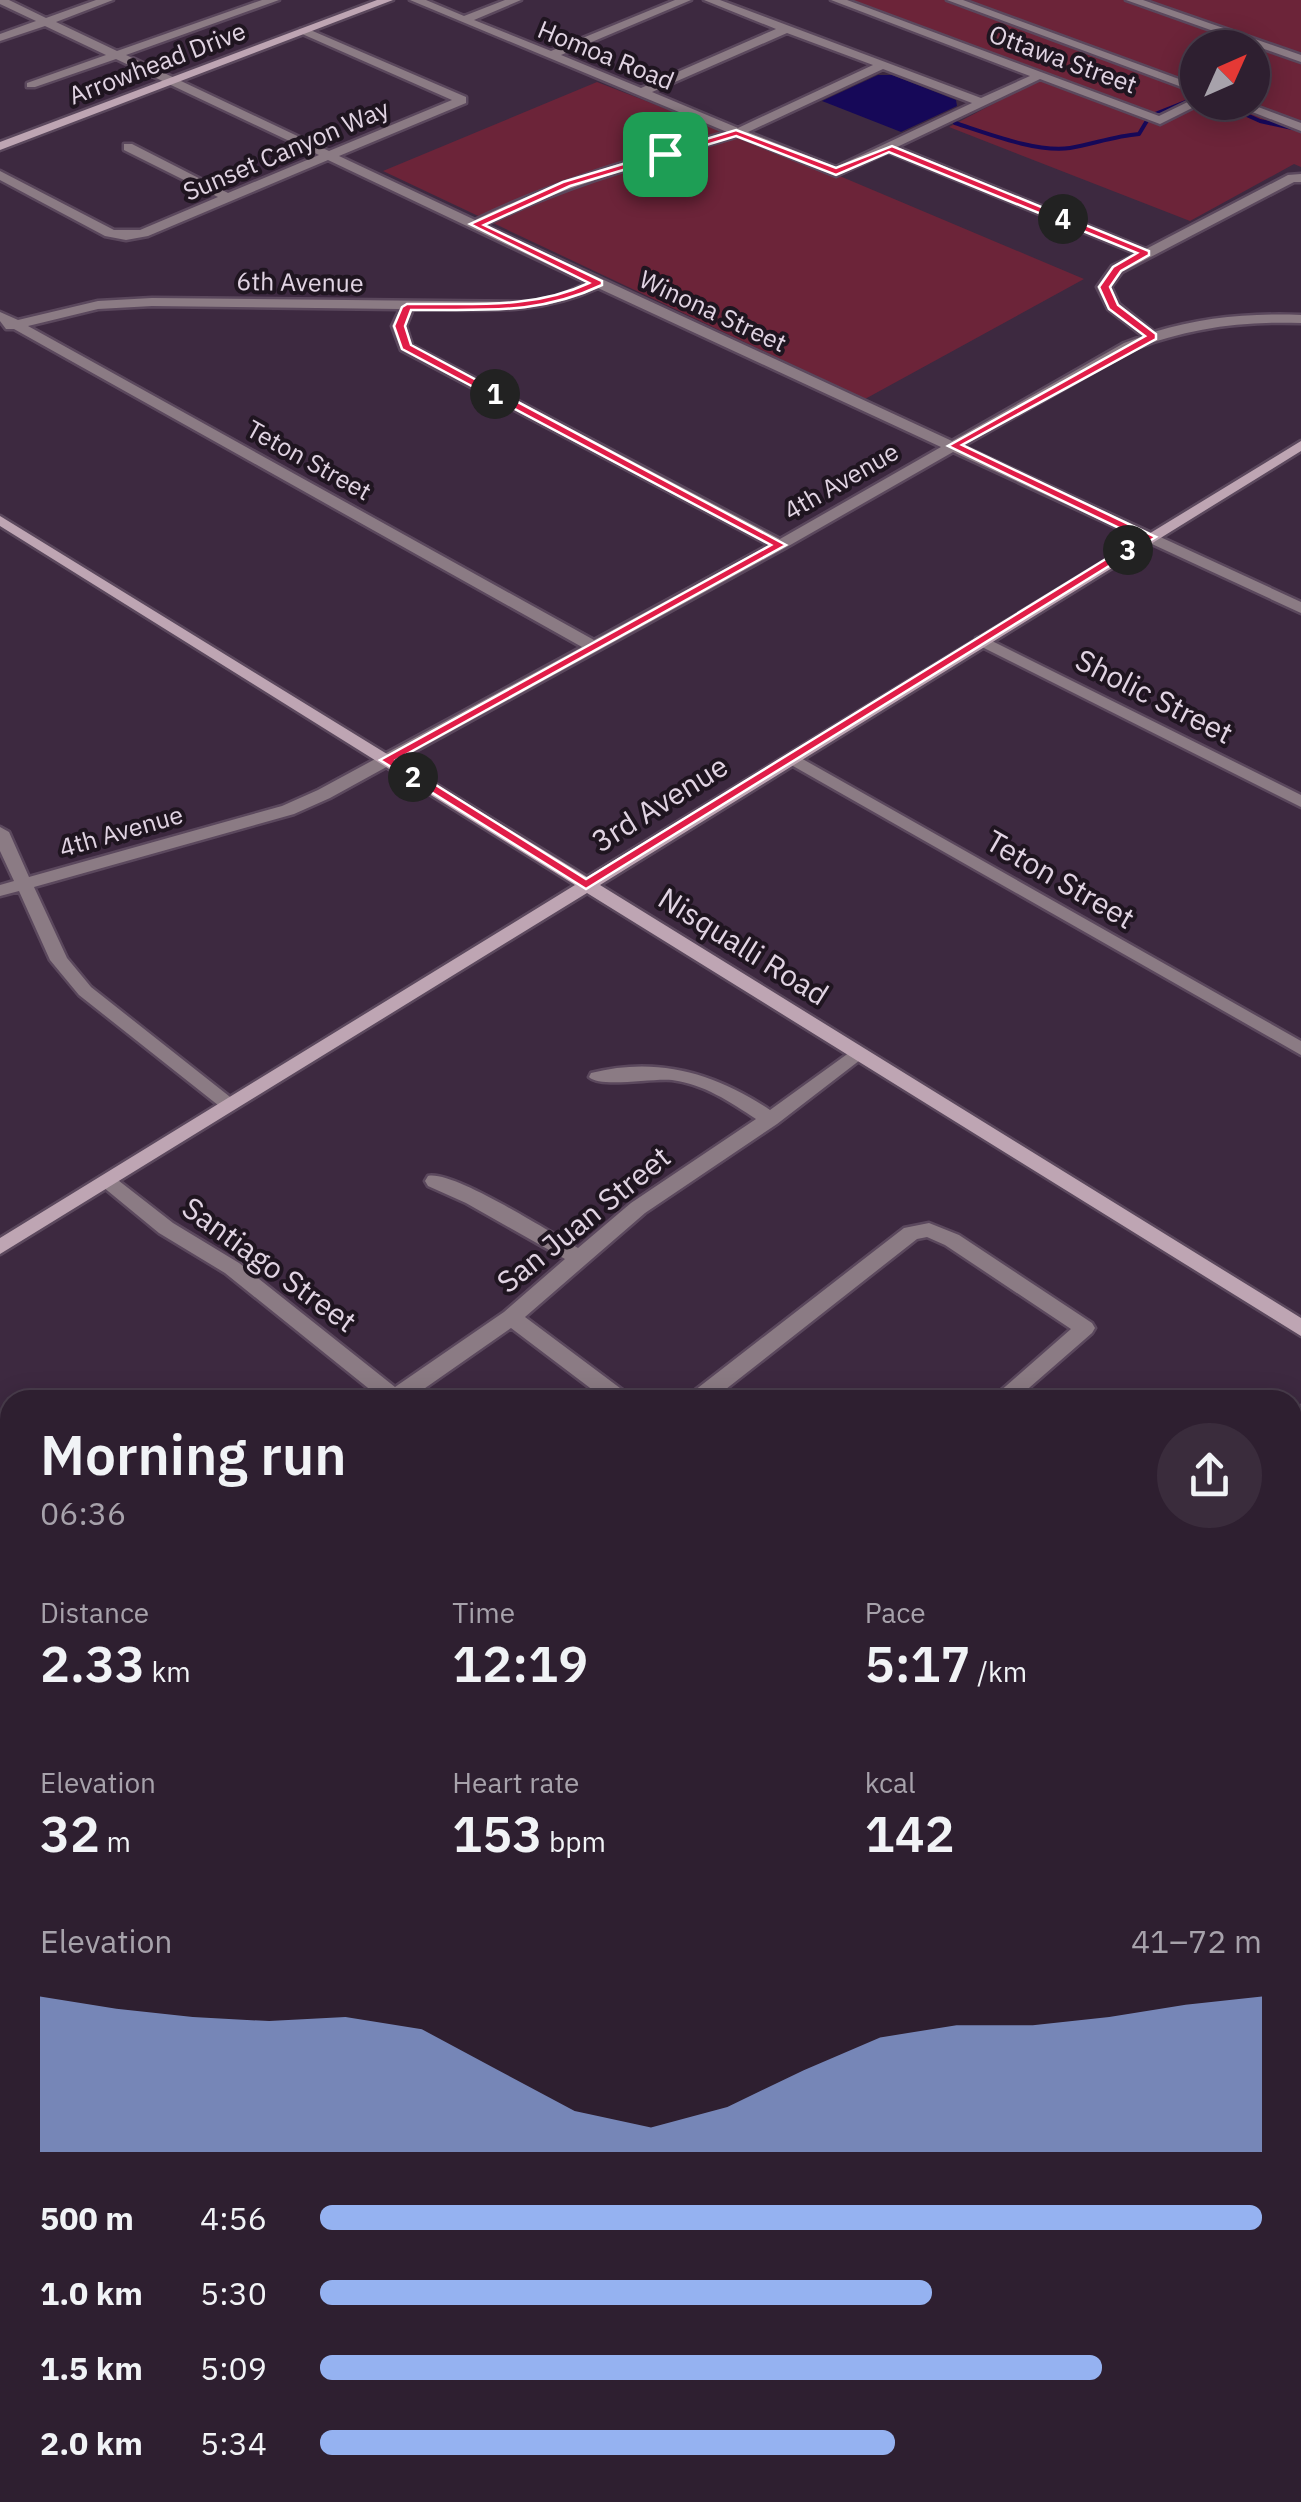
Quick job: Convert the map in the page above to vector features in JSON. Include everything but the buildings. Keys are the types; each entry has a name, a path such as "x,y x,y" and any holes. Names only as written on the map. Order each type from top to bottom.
{"main road":[{"name":"Arrowhead Drive","path":"0,146 386,0"},
{"name":"3rd Avenue","path":"0,1247 1301,444"},
{"name":"Nisqualli Road","path":"0,520 1301,1328"}],"street":[{"name":"Winona Street","path":"0,0 598,283 1301,608"},
{"path":"0,38 107,0"},
{"path":"32,85 273,0"},
{"name":"Homoa Road","path":"416,0 836,172 888,148"},
{"path":"463,20 514,0"},
{"path":"550,56 685,0"},
{"path":"710,0 980,102"},
{"name":"Ottawa Street","path":"837,0 1160,120 1180,109"},
{"path":"953,0 1180,83"},
{"path":"1132,0 1301,58"},
{"path":"640,93 786,30"},
{"name":"Sunset Canyon Way","path":"0,175 110,233 126,236 143,233 462,100 304,31"},
{"path":"475,224 566,184 736,133 883,65"},
{"path":"888,148 1040,75"},
{"path":"1270,116 1301,128"},
{"path":"128,147 229,198"},
{"path":"888,148 1146,253"},
{"path":"1152,337 1113,306 1104,287 1117,269 1300,177"},
{"name":"6th Avenue","path":"8,328 98,305 152,302 530,306 562,300 598,283"},
{"path":"407,307 400,326 406,347 780,545"},
{"name":"Teton Street","path":"0,316 8,328 594,648"},
{"name":"4th Avenue","path":"0,891 288,810 594,648 1152,337 1178,327 1211,322 1301,319"},
{"name":"Sholic Street","path":"982,641 1301,802"},
{"name":"Teton Street","path":"792,758 1301,1049"},
{"path":"0,832 59,960 85,991 230,1104"},
{"name":"San Juan Street","path":"406,1390 511,1317 638,1208 770,1119 857,1053"},
{"path":"598,1077 644,1071 684,1073 723,1086 770,1119"},
{"path":"434,1181 474,1198 579,1258"},
{"name":"Santiago Street","path":"107,1182 166,1228 232,1268 385,1390"},
{"path":"710,1390 911,1234 929,1230 952,1240 1085,1328 1013,1390"},
{"path":"511,1317 607,1390"}],"shaded area":[{"path":"836,0 1301,0 1301,167 1294,164 1190,221 949,127 1041,79"},
{"path":"878,75 892,75 956,100 957,106 901,132 822,101"},
{"path":"597,82 842,177 1084,279 865,399 383,171"}],"waterway":[{"path":"1155,114 1180,104"},
{"path":"955,123 1012,141 1057,149 1139,134 1148,119"},
{"path":"1258,120 1297,129"}],"route":[{"path":"736,133 836,172 888,148 1146,253 1117,269 1104,287 1113,306 1128,322 1152,337 1129,346 954,446 1150,537 586,885 386,760 780,545 406,347 400,326 407,307 530,306 562,300 598,283 475,224 566,184 665,154 736,133"}]}
